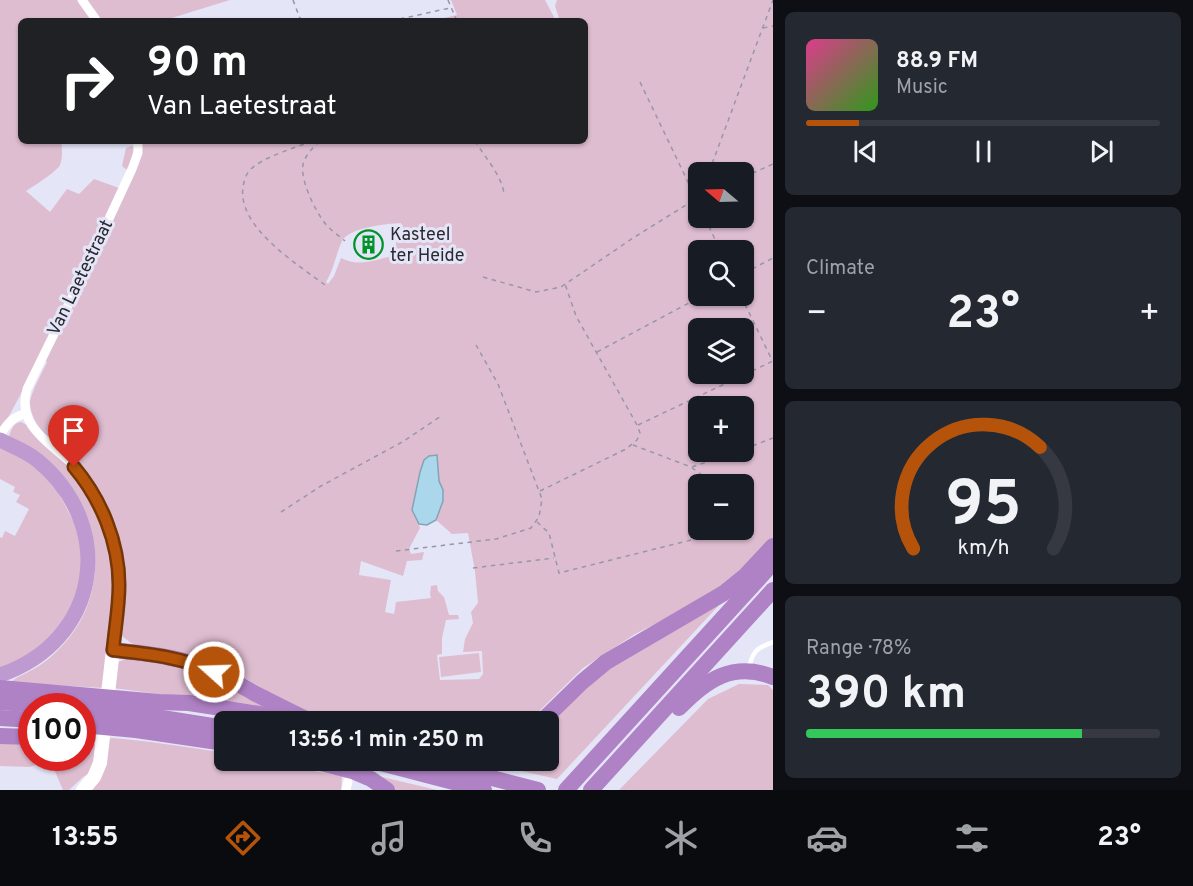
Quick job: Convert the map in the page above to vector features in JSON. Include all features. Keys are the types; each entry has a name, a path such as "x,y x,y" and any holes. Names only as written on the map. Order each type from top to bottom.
{"highway":[{"path":"0,440 34,458 61,485 81,520 88,554 85,588 70,622 61,635 50,647 26,664 0,675"},
{"path":"552,711 598,668 724,592 745,576 773,546"},
{"path":"566,790 773,563"},
{"path":"591,790 773,590"},
{"path":"113,650 157,655 202,666 289,711"},
{"path":"603,790 648,740 703,686 718,677 736,672 749,671 773,677"},
{"path":"0,688 18,695"},
{"path":"0,702 18,703"},
{"path":"96,719 127,720 189,703 240,711"},
{"path":"160,710 175,707 214,714"},
{"path":"160,710 214,725"},
{"path":"0,718 18,719"},
{"path":"96,719 127,720 214,740"},
{"path":"0,736 18,737"},
{"path":"352,771 371,779 387,790"},
{"path":"411,771 484,790"},
{"path":"465,771 535,789"}],"main road":[{"path":"83,790 94,777 100,763 113,650"}],"street":[{"path":"82,0 95,18"},
{"name":"Van Laetestraat","path":"26,414 24,400 27,389 128,178 138,153 138,144"},
{"path":"0,435 13,418 26,414 35,430 83,478 103,512 114,545 118,572 119,591 113,650"}],"lane":[{"path":"749,671 754,652 759,647 773,642"}],"path":[{"path":"293,0 300,18"},
{"path":"448,0 455,18"},
{"path":"713,162 773,0"},
{"path":"405,18 450,8"},
{"path":"762,28 773,26"},
{"path":"640,82 688,180"},
{"path":"304,144 262,161 248,172 243,184 242,197 261,233 274,246 325,285"},
{"path":"316,144 303,165 306,183 325,224 345,241"},
{"path":"477,144 493,168 504,191 504,196"},
{"path":"754,173 773,164"},
{"path":"483,277 536,292 561,287 688,204"},
{"path":"754,268 773,258"},
{"path":"539,491 626,449 637,440 640,433 576,316 565,284"},
{"path":"597,352 688,303"},
{"path":"637,425 773,361 746,306"},
{"path":"396,551 496,539 531,528 539,517 542,499 498,384 477,345"},
{"path":"281,512 321,486 404,441 441,416"},
{"path":"754,445 773,438"},
{"path":"632,444 691,467 700,474"},
{"path":"691,467 706,462"},
{"path":"537,522 549,533 559,573 691,540"},
{"path":"473,568 555,558"}],"shaded area":[{"path":"0,0 78,0 92,18 18,18 18,144 61,144 62,156 58,168 26,191 50,212 67,189 79,194 94,179 119,188 127,170 122,166 126,148 134,147 130,164 140,144 588,144 588,18 559,18 555,6 557,0 773,0 773,541 710,597 635,634 583,668 539,711 303,711 221,665 176,652 131,643 122,636 125,600 124,570 119,540 108,509 86,471 48,437 36,423 32,414 30,404 32,395 47,362 40,358 0,432","holes":["401,223 403,232 396,243 393,256 360,262 341,258 334,276 328,284 326,282 342,241 352,232 369,227","424,460 443,490 442,506 436,520 452,534 468,533 478,603 471,612 473,623 465,639 463,652 482,651 483,674 479,679 440,680 437,655 442,654 442,638 446,620 459,619 458,615 449,615 444,597 438,591 437,585 431,586 431,598 396,602 394,614 385,612 391,580 359,575 361,561 403,576 407,561 422,560 424,552 411,554 409,549 420,528 412,509"]},
{"path":"86,0 230,0 172,18 100,18"},
{"path":"451,0 545,0 554,18 444,18 457,15"},
{"path":"21,422 27,425 70,468 82,483 106,532 112,555 115,585 104,688 10,683 49,659 75,630 87,608 93,584 95,560 93,536 74,490 53,465 9,436 14,425"},
{"path":"0,448 17,453 51,479 82,537 81,588 53,640 0,672 0,537 2,538 5,531 15,536 29,509 16,502 20,495 13,492 15,487 0,479"},
{"path":"722,602 557,779 521,771 559,771 559,714 612,665"},
{"path":"479,653 481,672 441,677 439,657"},
{"path":"131,657 193,669 271,709 113,688 118,662"},
{"path":"739,684 768,685 773,690 773,790 619,790 708,699"},
{"path":"107,739 154,742 214,751 214,771 313,771 342,776 341,790 89,790"},
{"path":"0,743 18,744 18,767 0,766"},
{"path":"55,771 91,771 69,790 63,790"},
{"path":"378,776 437,790 394,790"}],"water":[{"path":"437,455 443,501 436,520 427,525 419,524 412,510 420,472 424,460 429,456"}],"place":[{"name":"Kasteel ter Heide","path":"369,245"}],"route":[{"path":"74,467 103,512 116,555 119,585 113,650 181,660 214,672"}]}
